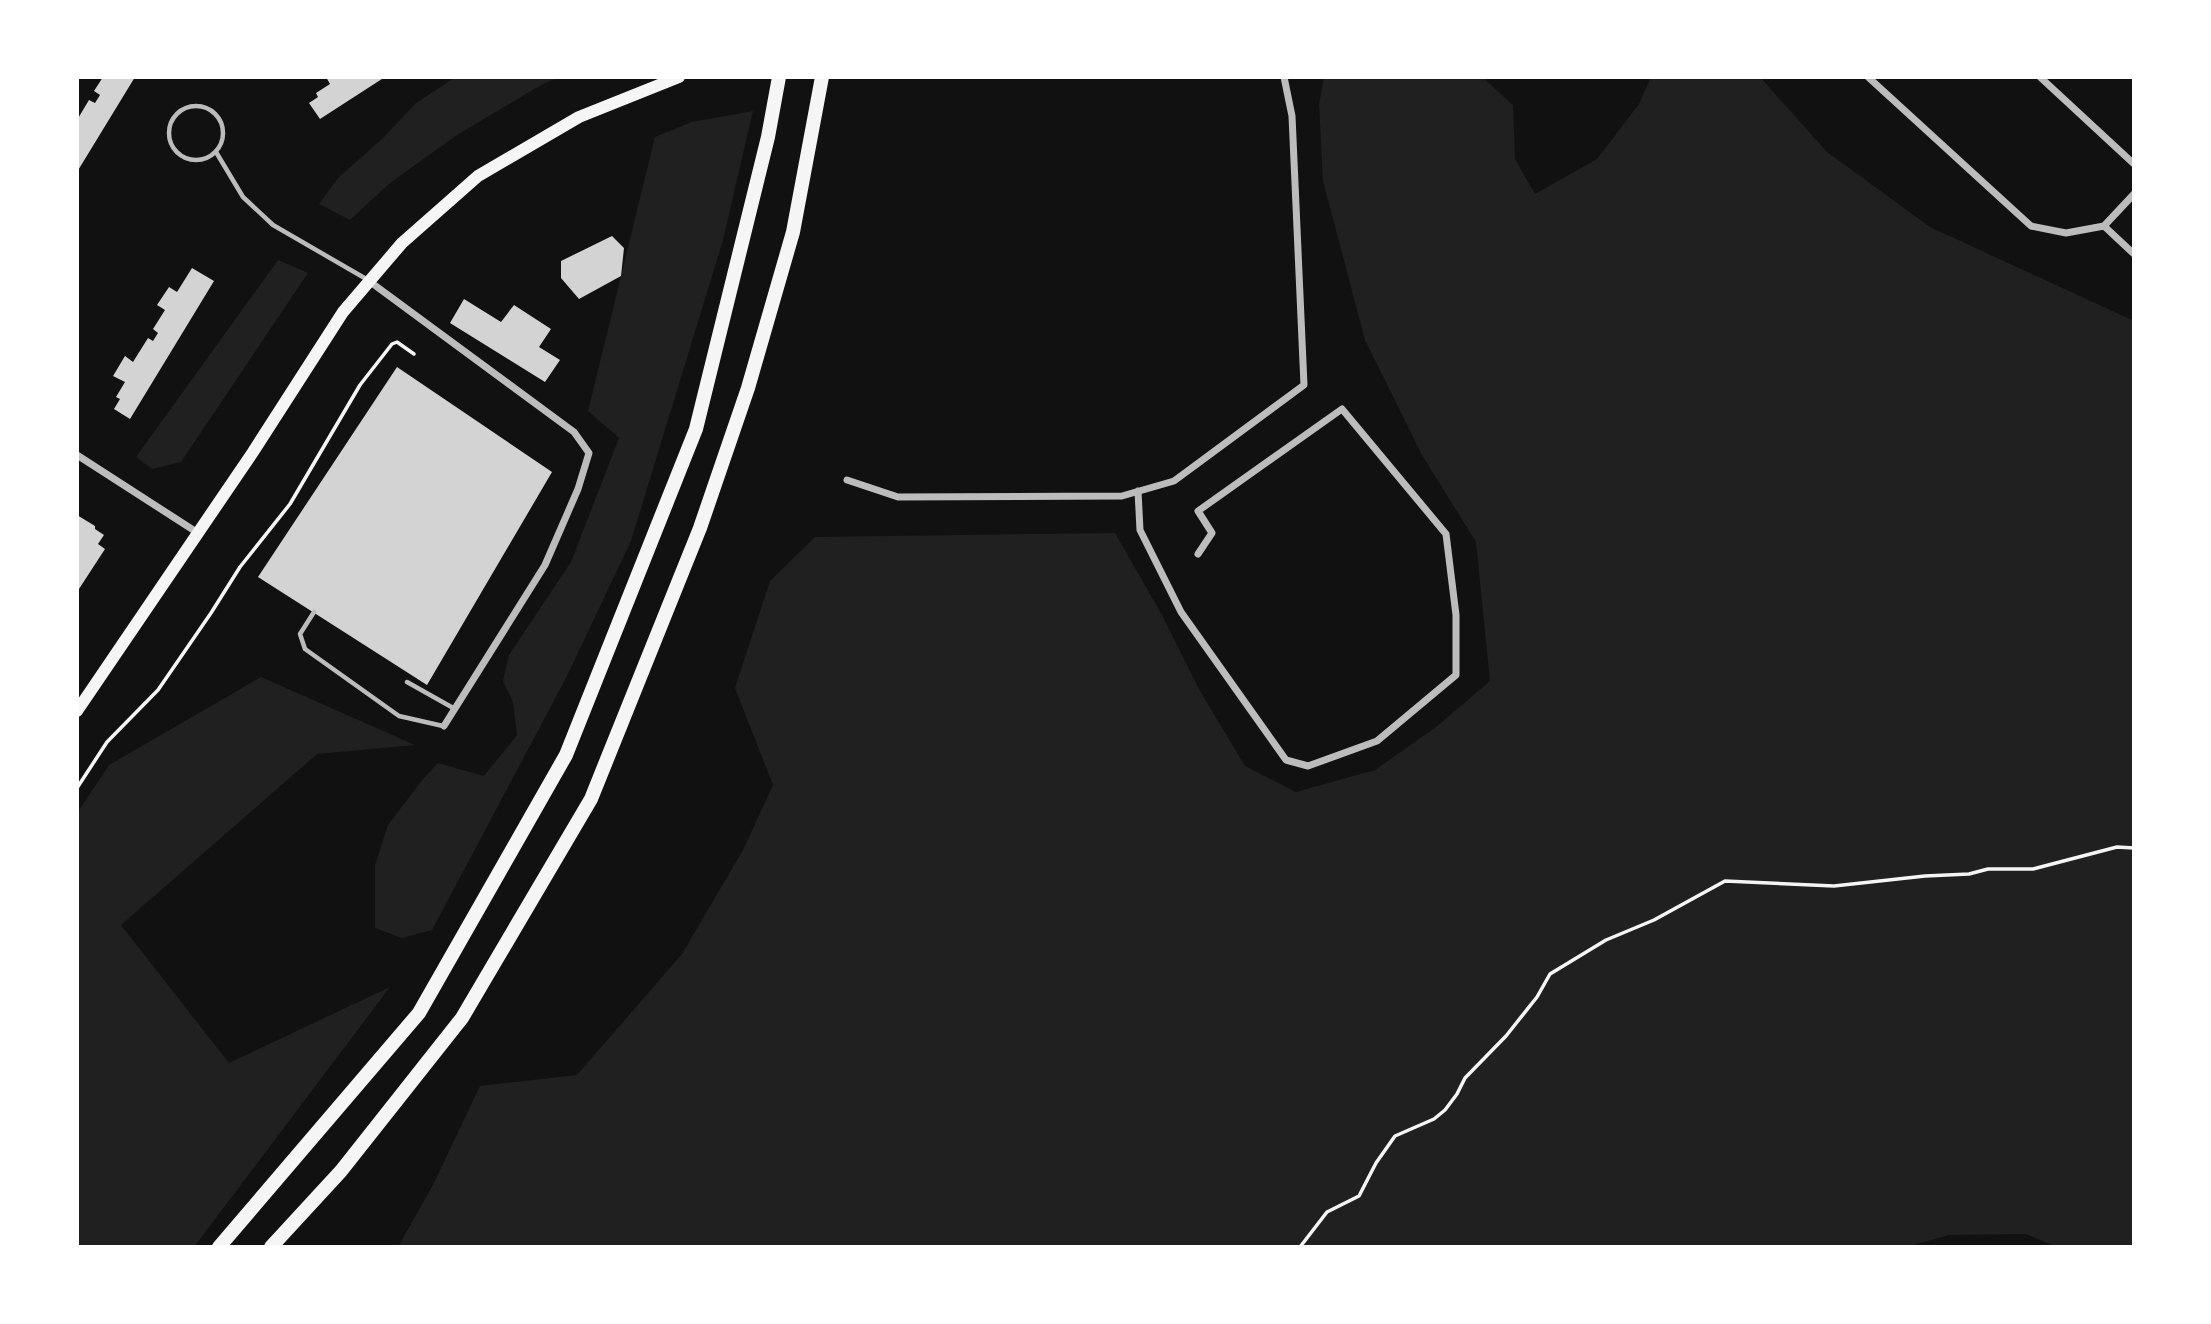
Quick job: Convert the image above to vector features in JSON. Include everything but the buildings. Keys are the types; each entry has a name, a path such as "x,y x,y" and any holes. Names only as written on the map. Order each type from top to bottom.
{"highway":[{"path":"219,1247 419,1013 566,755 696,429 768,137 779,77"},
{"path":"271,1247 341,1171 462,1018 591,799 700,528 748,388 793,232 822,77"}],"main road":[{"path":"77,711 253,452 343,312 402,243 478,176 579,117 679,77"}],"street":[{"path":"847,480 898,497 1122,496 1174,481 1304,385 1292,116 1284,77"},
{"path":"1868,77 2031,226 2066,233 2104,226 2134,194"},
{"path":"2040,77 2134,163"},
{"path":"2104,226 2134,254"},
{"path":"368,281 574,432 589,453 578,489 545,565 444,726"},
{"path":"1138,491 1140,530 1181,612 1286,760 1308,766 1377,741 1456,676 1456,615 1446,534 1342,409 1198,511 1212,533 1198,554"},
{"path":"77,455 198,533"}],"lane":[{"path":"200,106 216,114 223,131 223,140 215,152 205,159 196,160 179,155 169,140 170,122 175,114 182,109 200,106"},
{"path":"215,152 243,197 273,225 368,281"},
{"path":"313,612 300,634 305,649 399,716 444,726"},
{"path":"407,682 455,709"}],"path":[{"path":"77,788 107,742 158,690 240,567 289,504 360,385 392,344 397,342 414,354"},
{"path":"1300,1247 1327,1212 1359,1196 1376,1163 1395,1136 1445,1110 1465,1078 1506,1036 1537,997 1550,974 1606,940 1654,920 1725,881 1834,886 1969,874 1988,869 2033,869 2117,847 2134,848"}],"shaded area":[{"path":"456,77 559,77 457,135 390,183 350,220 319,204 338,178 383,138 416,103"},
{"path":"1324,77 1482,77 1513,105 1515,159 1535,194 1597,159 1639,104 1651,77 1760,77 1827,152 1930,227 2134,321 2134,1247 2057,1247 2026,1234 1949,1235 1906,1247 398,1247 433,1185 480,1086 577,1075 682,954 743,850 773,785 735,688 770,581 815,537 1115,533 1162,615 1200,691 1245,766 1296,792 1375,770 1436,727 1490,681 1476,542 1422,455 1365,340 1323,181 1319,104"},
{"path":"753,111 723,240 631,541 567,676 432,930 402,938 375,928 375,865 388,825 438,763 484,776 517,735 513,702 503,681 509,655 571,562 619,438 588,411 655,137 692,122"},
{"path":"278,260 308,273 181,462 152,469 136,457"},
{"path":"261,677 415,745 317,754 121,925 229,1063 390,987 194,1247 77,1247 77,813 109,765"}]}
